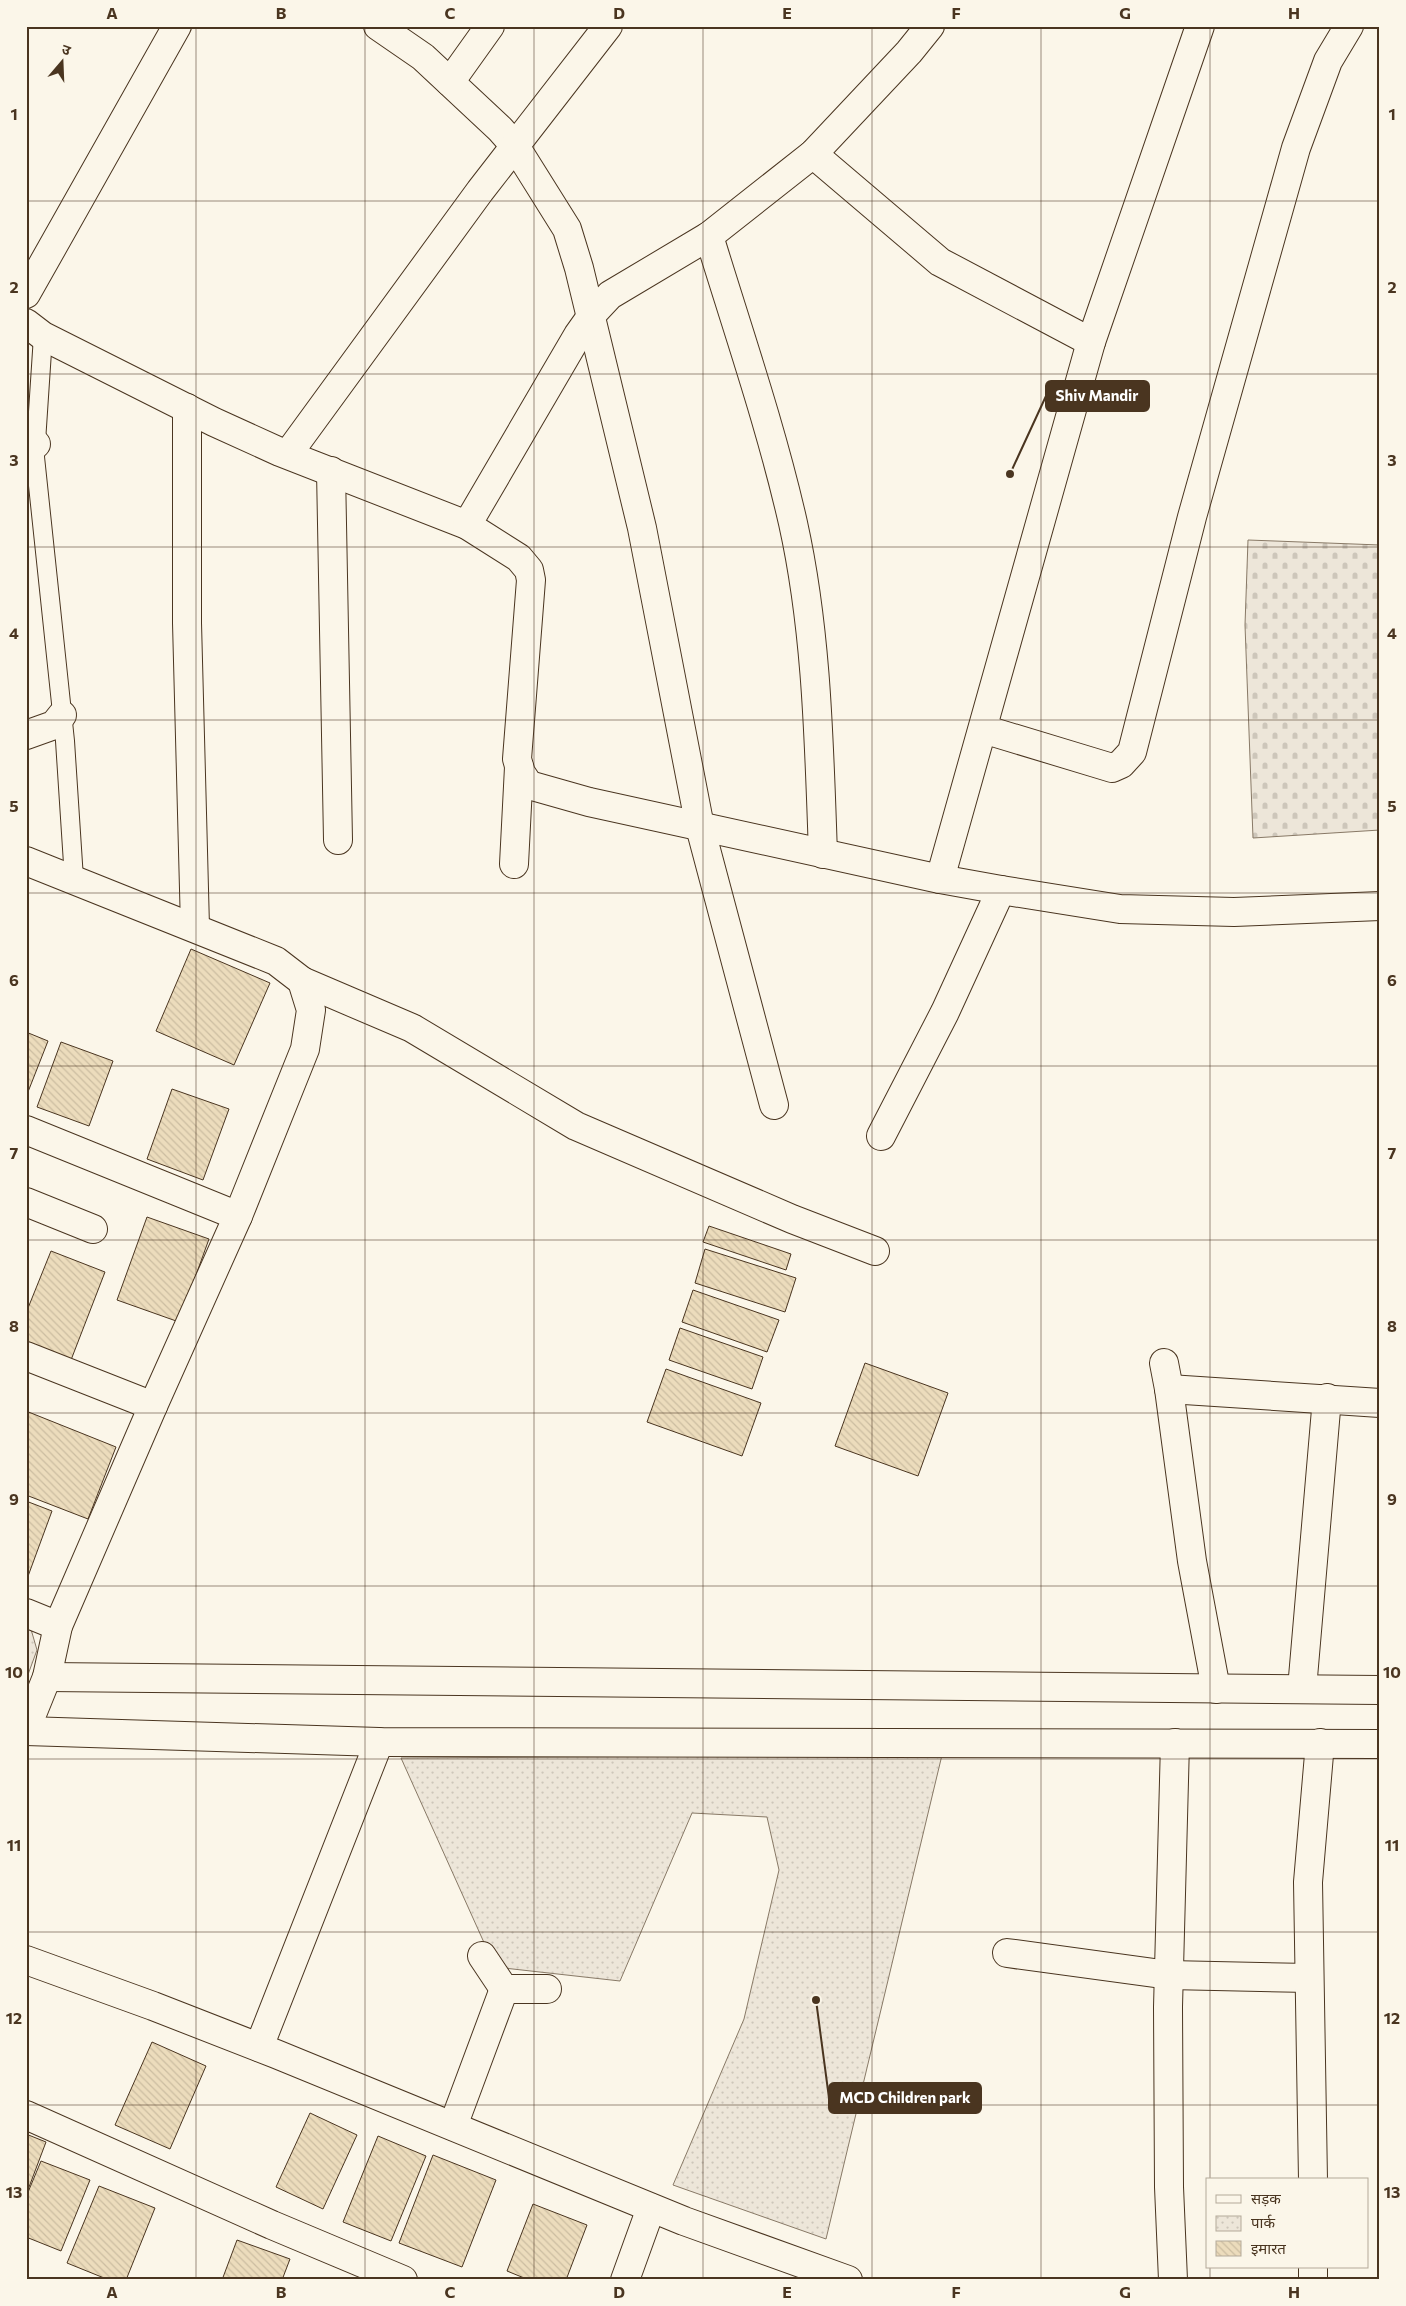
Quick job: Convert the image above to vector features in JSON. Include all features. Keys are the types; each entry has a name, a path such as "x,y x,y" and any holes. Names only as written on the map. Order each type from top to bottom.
{"street":[{"path":"26,294 177,26"},
{"path":"378,26 423,57 500,129 515,146 567,229 579,268 642,528 700,827 774,1105"},
{"path":"450,82 490,26"},
{"path":"288,454 515,146 608,26"},
{"path":"468,525 578,335 610,295 709,236 813,154 909,52 930,26"},
{"path":"940,879 1090,342 1200,26"},
{"path":"983,729 1112,768 1121,764 1132,752 1192,517 1296,148 1328,61 1348,26"},
{"path":"813,154 940,262 1090,342"},
{"path":"709,236 770,434 793,524 813,643 823,854"},
{"path":"35,330 214,422 288,454 468,525 519,558 529,570 531,580 517,759 519,767 529,785 589,802 940,879 1120,909 1234,912 1380,906"},
{"path":"187,408 187,623 195,927"},
{"path":"331,471 338,840"},
{"path":"26,735 54,725 62,715"},
{"path":"514,864 519,767"},
{"path":"26,861 276,961 302,981 412,1028 576,1126 783,1215 875,1251"},
{"path":"881,1136 945,1012 1001,890"},
{"path":"35,1707 58,1626 238,1216 305,1049 311,1010 302,981"},
{"path":"26,1130 238,1216"},
{"path":"26,1202 93,1229"},
{"path":"26,1356 153,1406"},
{"path":"1216,1689 1192,1561 1167,1376 1327,1398 1380,1403"},
{"path":"1302,1689 1327,1398"},
{"path":"26,1613 58,1626"},
{"path":"35,1707 1216,1689 1380,1690"},
{"path":"35,1707 379,1742 1380,1744"},
{"path":"259,2047 379,1742"},
{"path":"1313,2178 1308,1882 1320,1743"},
{"path":"1173,2280 1169,2187 1169,1975 1175,1744"},
{"path":"1007,1953 1169,1975 1309,1978"},
{"path":"482,1956 504,1989"},
{"path":"26,1960 259,2047 650,2208 848,2280"},
{"path":"453,2126 504,1989"},
{"path":"504,1989 547,1989"},
{"path":"26,2115 272,2225 403,2280"},
{"path":"625,2280 650,2208"}],"lane":[{"path":"35,330 31,439 35,457 62,715 74,879"}],"green space":[{"path":"1248,540 1380,545 1380,830 1253,838 1245,625"},
{"path":"26,1612 37,1650 26,1680"},
{"path":"942,1755 826,2239 673,2185 744,2019 779,1870 767,1817 692,1813 620,1981 495,1967 401,1758"}],"building":[{"path":"191,949 270,983 234,1065 156,1031"},
{"path":"26,1032 48,1041 26,1097"},
{"path":"61,1042 113,1061 89,1126 37,1107"},
{"path":"172,1089 229,1109 203,1180 147,1159"},
{"path":"147,1217 209,1239 179,1322 117,1300"},
{"path":"709,1226 791,1254 786,1270 703,1242"},
{"path":"705,1249 796,1278 785,1312 695,1283"},
{"path":"51,1251 105,1272 71,1360 26,1343 26,1313"},
{"path":"693,1290 779,1320 767,1352 682,1322"},
{"path":"680,1328 763,1357 752,1389 669,1360"},
{"path":"865,1363 948,1393 918,1476 835,1446"},
{"path":"666,1369 761,1403 742,1456 647,1422"},
{"path":"26,1411 116,1447 88,1519 26,1495"},
{"path":"26,1501 52,1511 27,1579 26,1579"},
{"path":"152,2042 206,2066 170,2149 115,2125"},
{"path":"310,2113 357,2135 323,2209 276,2187"},
{"path":"26,2134 46,2142 26,2195"},
{"path":"378,2136 426,2156 391,2241 343,2222"},
{"path":"433,2155 496,2180 462,2267 399,2243"},
{"path":"41,2161 90,2180 61,2251 26,2237 26,2197"},
{"path":"99,2186 155,2208 126,2280 109,2280 67,2263"},
{"path":"533,2204 587,2225 566,2280 529,2280 507,2271"},
{"path":"237,2240 290,2259 282,2280 222,2280"}],"place":[{"name":"Shiv Mandir","path":"1010,474"},
{"name":"MCD Children park","path":"816,2000"}]}
